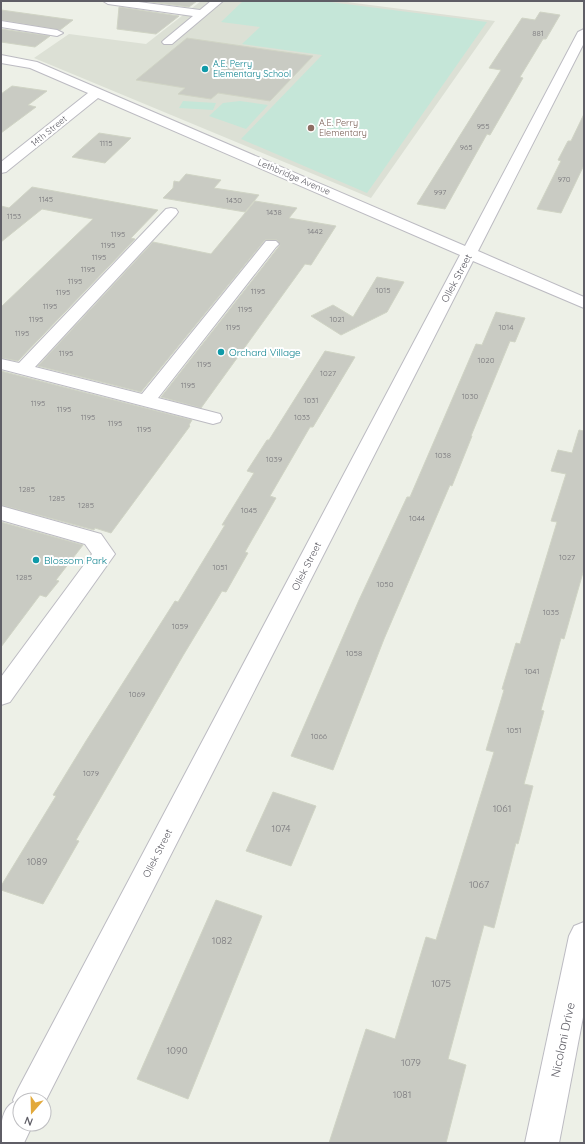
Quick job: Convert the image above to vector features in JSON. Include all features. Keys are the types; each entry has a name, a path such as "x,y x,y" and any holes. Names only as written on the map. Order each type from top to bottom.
{"street":[{"path":"108,1 202,14"},
{"path":"168,42 218,1"},
{"path":"1,24 57,33"},
{"name":"Ollek Street","path":"32,1092 584,32"},
{"name":"Lethbridge Avenue","path":"1,59 33,65 584,303"},
{"name":"14th Street","path":"1,169 96,93"},
{"path":"22,370 171,212"},
{"path":"146,401 272,244"},
{"path":"1,364 212,418"},
{"path":"1,513 93,539 104,554 1,695"},
{"name":"Nicolani Drive","path":"542,1143 584,936"},
{"path":"6,1143 12,1131"}],"shaded area":[{"name":"A.E. Perry Elementary","path":"201,1 339,1 495,21 371,198 34,58 69,34 146,44"}],"green space":[{"path":"243,1 322,1 487,22 367,193 241,139 322,55 242,44 260,27 221,22"},
{"path":"183,101 216,103 213,110 179,108"},
{"path":"240,101 268,105 246,129 209,116 223,103"}],"building":[{"path":"143,1 197,1 189,7"},
{"path":"119,7 179,16 156,34 117,29"},
{"path":"1,10 73,20 60,30 1,20"},
{"path":"540,12 560,15 546,39 543,39 520,77 523,78 490,135 487,134 445,209 417,204 501,70 489,68 522,18 535,20"},
{"path":"1,29 50,36 35,47 1,42"},
{"name":"A.E. Perry Elementary School","path":"187,38 313,56 270,101 218,93 211,99 178,94 185,88 136,80"},
{"path":"12,86 47,91 28,105 36,107 1,133 1,94"},
{"path":"584,114 584,165 561,213 537,209 561,161 558,160 568,141 571,141"},
{"path":"99,133 131,138 105,163 72,157"},
{"path":"186,174 221,180 214,188 259,195 245,212 163,198 173,188 174,181 179,182"},
{"path":"32,187 158,210 131,238 135,239 18,361 1,358 1,307 93,219 42,209 1,242 1,206 9,208"},
{"path":"255,201 297,208 289,218 336,226 311,265 305,264 201,408 161,397 280,245 277,240 265,240 141,392 38,366 153,242 211,254"},
{"path":"377,277 404,282 387,312 341,335 311,316 333,305 353,317"},
{"path":"496,312 525,318 515,342 510,341 452,486 450,485 384,639 333,770 291,756 359,600 407,497 410,497 476,344 482,345"},
{"path":"325,351 355,357 313,427 310,427 270,496 276,498 245,552 248,553 226,592 222,591 184,654 76,840 79,841 43,904 1,890 1,886 56,796 53,795 86,741 175,601 178,602 225,525 222,525 254,473 247,471 267,440 269,440"},
{"path":"1,371 192,420 189,425 190,426 111,533 95,528 94,530 1,505"},
{"path":"579,430 584,431 584,569 564,639 561,638 541,710 544,711 524,784 533,786 518,844 516,843 494,928 484,925 448,1059 466,1065 446,1143 329,1143 366,1029 395,1039 426,937 436,940 494,752 486,750 504,690 502,689 516,643 520,644 557,522 551,521 566,474 551,471 558,450 572,453"},
{"path":"1,522 83,545 56,580 59,581 46,597 40,595 1,647"},
{"path":"273,792 316,806 291,866 246,851"},
{"path":"216,900 262,916 188,1099 137,1079"}],"place":[{"name":"A.E. Perry Elementary School","path":"205,69"},
{"name":"A.E. Perry Elementary","path":"311,128"},
{"name":"Orchard Village","path":"221,352"},
{"name":"Blossom Park","path":"36,560"}]}
